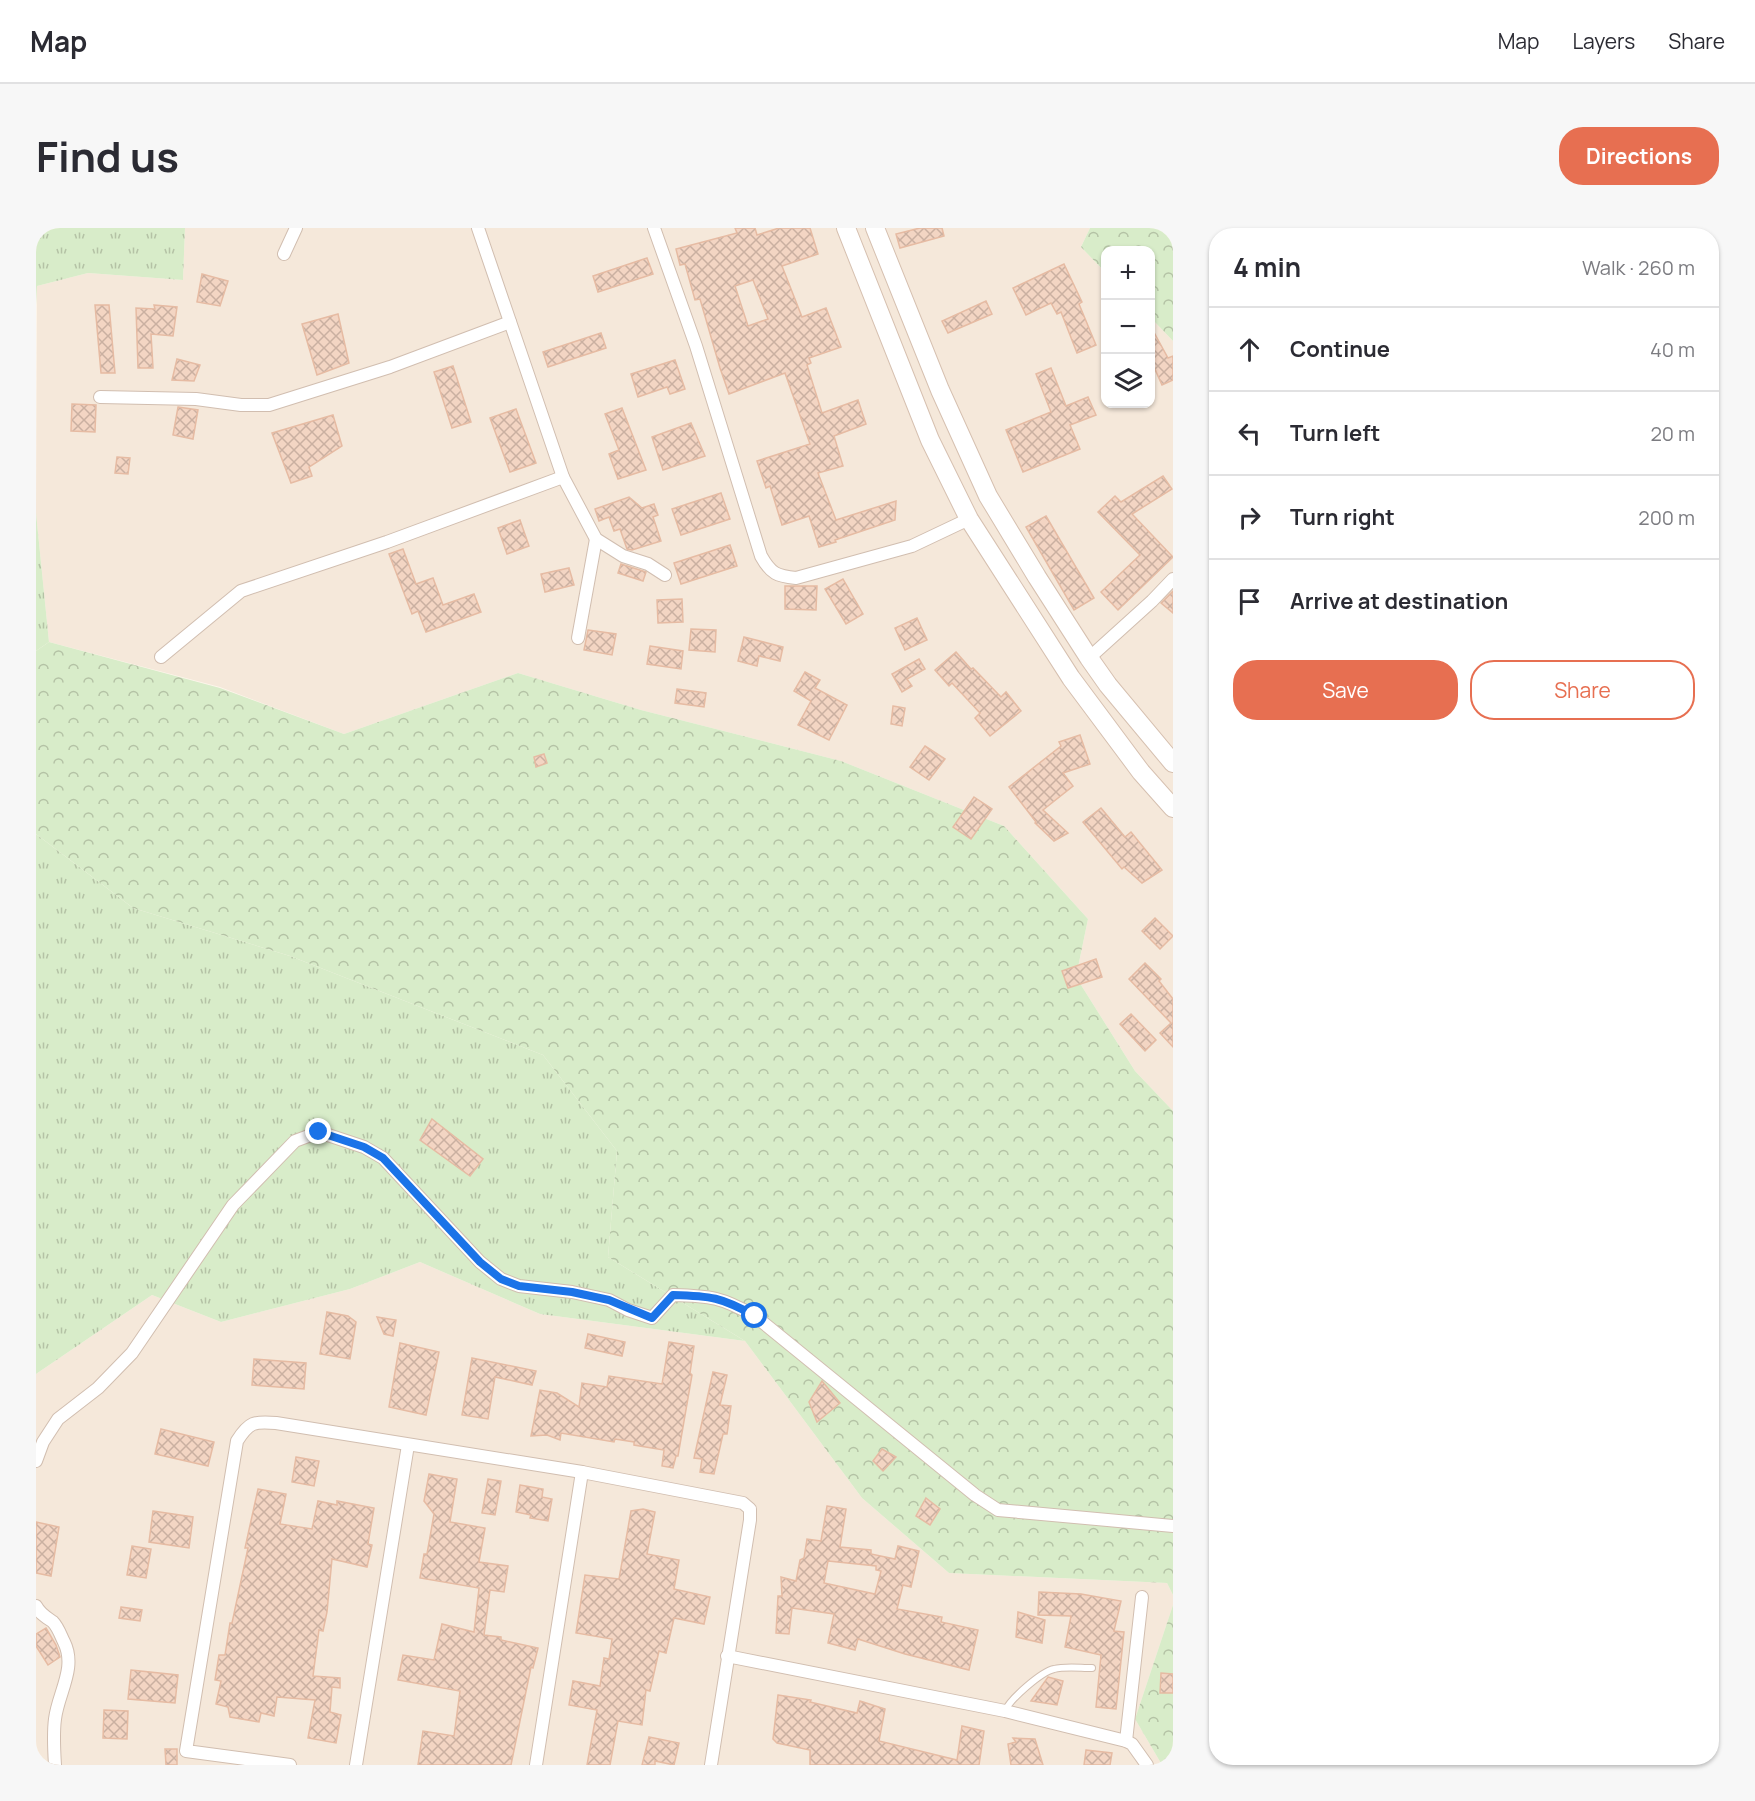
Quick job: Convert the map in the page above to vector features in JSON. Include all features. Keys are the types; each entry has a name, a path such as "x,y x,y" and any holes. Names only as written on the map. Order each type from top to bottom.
{"street":[{"path":"284,254 296,228"},
{"path":"478,228 563,477 596,539 623,556 648,564 665,575"},
{"path":"654,228 696,346 761,556 768,570 780,576 796,578 912,546 969,519"},
{"path":"846,228 930,440 969,519 1071,678 1141,772 1173,808"},
{"path":"875,228 940,390 988,495 1089,658 1108,685 1173,762"},
{"path":"100,397 196,399 241,405 269,405 390,367 510,322"},
{"path":"161,657 241,591 387,542 563,477"},
{"path":"578,638 596,539"},
{"path":"1089,658 1173,579"},
{"path":"36,1461 43,1443 58,1419 98,1389 132,1353 233,1205 295,1141 319,1132 364,1147 383,1158 480,1262 501,1279 519,1286 572,1292 609,1300 652,1318 673,1295 704,1296 727,1301 755,1316 975,1495 998,1510 1173,1526"},
{"path":"183,1765 237,1441 245,1429 257,1422 276,1423 582,1472 743,1503 750,1509 750,1520 711,1765"},
{"path":"356,1765 408,1445"},
{"path":"536,1765 582,1472"},
{"path":"1126,1741 1142,1597"},
{"path":"37,1612 55,1624 66,1645 68,1661 68,1674 55,1717 55,1765"},
{"path":"728,1656 1005,1711 1126,1741 1132,1744 1146,1765"},
{"path":"186,1751 290,1765"}],"lane":[{"path":"1005,1711 1012,1700 1045,1672 1055,1668 1092,1668"}],"shaded area":[{"path":"185,228 1090,228 1081,247 1101,268 1101,408 1155,408 1155,322 1173,341 1173,1111 1135,1071 1076,977 1088,919 1004,826 841,761 641,710 518,673 344,734 220,687 49,642 36,513 37,286 88,273 183,280"},
{"path":"420,1262 540,1314 745,1341 862,1498 949,1573 1167,1583 1173,1595 1173,1605 1135,1719 1162,1765 36,1765 36,1374 152,1295 221,1322 350,1289"}],"green space":[{"path":"36,228 185,228 183,280 88,273 37,286 36,305"},
{"path":"1090,228 1173,228 1173,341 1155,322 1155,246 1101,246 1101,268 1081,247"},
{"path":"36,513 49,642 36,651"},
{"path":"49,642 220,688 344,734 518,673 641,710 841,761 1004,826 1088,919 1076,977 1135,1071 1173,1111 1173,1595 1167,1583 949,1573 862,1498 745,1341 608,1257 617,1151 543,1055 290,956 133,908 36,834 36,651"},
{"path":"36,834 133,908 290,956 543,1055 617,1151 608,1257 745,1341 540,1314 420,1262 350,1289 221,1322 152,1295 36,1374"},
{"path":"1173,1605 1173,1765 1162,1765 1135,1719"}],"building":[{"path":"735,228 755,228 757,235 779,228 810,228 818,254 782,266 802,317 826,308 841,347 809,358 811,363 807,365 822,413 858,400 866,424 834,436 843,466 818,473 836,520 896,501 895,520 819,547 809,516 782,525 770,486 766,488 757,461 810,444 785,373 729,394 700,299 695,300 685,264 680,265 676,249 737,233","holes":["753,280 768,319 748,326 735,286"]},
{"path":"920,228 942,228 944,236 900,248 896,234"},
{"path":"647,258 653,274 598,292 593,276"},
{"path":"1064,264 1082,302 1079,304 1096,345 1077,353 1061,312 1057,314 1051,303 1026,315 1013,288"},
{"path":"202,274 228,281 220,306 197,302"},
{"path":"986,301 992,314 948,333 942,321"},
{"path":"95,305 109,305 115,373 101,373"},
{"path":"154,305 177,307 173,336 151,334 153,368 138,368 136,308 155,309"},
{"path":"338,314 349,363 317,375 302,324"},
{"path":"601,333 606,348 548,367 543,352"},
{"path":"1155,334 1168,358 1173,356 1173,380 1162,385 1155,369"},
{"path":"177,359 200,365 194,381 172,380"},
{"path":"675,360 685,389 670,394 667,387 638,397 631,374"},
{"path":"453,366 471,422 452,428 434,372"},
{"path":"1051,368 1066,406 1088,397 1096,415 1070,425 1080,449 1023,472 1006,430 1051,412 1036,374"},
{"path":"72,404 96,405 95,432 71,431"},
{"path":"178,407 198,410 193,439 173,435"},
{"path":"622,408 646,470 618,479 609,454 619,450 605,414"},
{"path":"516,409 536,463 510,472 490,418"},
{"path":"333,415 342,446 309,467 312,476 291,483 272,433"},
{"path":"691,423 705,456 663,470 652,437"},
{"path":"117,457 130,458 128,474 115,473"},
{"path":"1163,476 1172,489 1132,514 1173,557 1118,610 1101,592 1140,555 1098,512 1115,496 1121,502"},
{"path":"721,493 730,519 681,535 672,509"},
{"path":"629,497 642,508 654,504 658,515 653,517 661,541 632,550 627,549 620,529 614,531 609,517 599,521 595,509"},
{"path":"1046,516 1094,598 1074,610 1026,527"},
{"path":"520,520 529,546 507,554 498,528"},
{"path":"730,545 737,566 681,584 674,563"},
{"path":"403,549 416,584 433,578 443,605 474,594 481,612 426,632 418,611 412,614 389,554"},
{"path":"621,564 646,572 643,581 618,573"},
{"path":"569,568 574,585 545,592 541,574"},
{"path":"843,579 863,614 846,624 825,589"},
{"path":"785,586 817,586 816,610 785,609"},
{"path":"1173,591 1173,613 1161,603"},
{"path":"682,599 683,622 658,623 657,600"},
{"path":"917,618 927,640 905,650 895,628"},
{"path":"691,629 716,630 715,652 689,650"},
{"path":"588,630 616,634 612,655 584,650"},
{"path":"744,637 783,647 780,661 759,656 757,666 738,661"},
{"path":"650,646 683,651 681,669 647,664"},
{"path":"956,652 1001,697 1006,692 1021,711 990,736 975,718 980,713 952,683 949,686 935,670"},
{"path":"919,659 925,669 907,679 912,686 902,692 892,674"},
{"path":"805,672 820,680 815,688 847,705 829,740 798,725 811,701 794,691"},
{"path":"677,689 706,693 704,707 675,703"},
{"path":"893,706 905,708 902,726 891,724"},
{"path":"1080,735 1090,764 1063,773 1073,786 1043,810 1068,833 1054,841 1035,823 1009,787 1061,746 1059,742"},
{"path":"925,746 945,759 929,780 910,767"},
{"path":"544,754 547,763 536,767 534,757"},
{"path":"974,797 992,809 971,839 953,827"},
{"path":"1101,808 1125,837 1131,832 1162,870 1142,883 1124,867 1122,869 1083,822"},
{"path":"1155,918 1173,936 1160,949 1142,931"},
{"path":"1096,959 1102,977 1068,988 1062,971"},
{"path":"1145,963 1161,979 1159,981 1173,999 1173,1047 1160,1033 1171,1023 1129,979"},
{"path":"1131,1014 1156,1040 1145,1051 1120,1024"},
{"path":"432,1119 483,1159 470,1176 420,1140"},
{"path":"327,1312 348,1316 356,1322 350,1359 320,1354"},
{"path":"377,1317 396,1320 393,1336 384,1334"},
{"path":"588,1334 625,1342 622,1356 585,1348"},
{"path":"669,1342 694,1346 690,1373 692,1375 678,1456 676,1456 673,1468 662,1466 664,1450 634,1445 634,1442 615,1439 614,1442 561,1433 560,1440 547,1435 531,1436 540,1390 557,1393 579,1407 582,1383 607,1387 609,1376 662,1384"},
{"path":"400,1343 439,1352 426,1415 389,1407"},
{"path":"472,1358 536,1371 532,1385 495,1377 488,1419 462,1415"},
{"path":"254,1359 306,1363 304,1389 252,1385"},
{"path":"713,1372 727,1375 720,1405 731,1406 727,1434 723,1434 714,1474 700,1472 702,1459 694,1458"},
{"path":"822,1381 840,1403 817,1422 809,1402"},
{"path":"161,1429 214,1442 208,1466 155,1454"},
{"path":"882,1449 896,1457 883,1471 873,1461"},
{"path":"296,1457 319,1461 314,1486 292,1482"},
{"path":"429,1474 457,1479 450,1522 485,1528 479,1562 508,1566 504,1592 490,1590 484,1635 501,1637 501,1640 538,1648 533,1668 531,1667 511,1765 418,1765 423,1731 454,1736 460,1691 398,1680 403,1655 434,1660 442,1624 474,1632 479,1588 420,1578 434,1514 424,1501"},
{"path":"488,1479 501,1481 495,1515 482,1513"},
{"path":"520,1485 543,1489 542,1497 552,1499 548,1521 530,1518 531,1515 516,1512"},
{"path":"258,1489 286,1494 280,1524 312,1529 318,1501 337,1505 337,1501 374,1508 368,1544 372,1545 367,1567 332,1559 327,1612 323,1631 319,1630 313,1676 340,1678 340,1688 332,1687 330,1712 341,1715 336,1743 308,1738 315,1700 277,1697 274,1716 261,1713 259,1722 230,1717 228,1707 216,1704 221,1681 215,1680 219,1655 225,1655"},
{"path":"926,1498 940,1509 930,1525 916,1516"},
{"path":"827,1506 846,1509 840,1547 871,1550 871,1554 895,1559 898,1546 919,1551 911,1587 903,1585 897,1609 942,1617 941,1622 978,1630 969,1670 905,1654 858,1639 855,1650 828,1643 834,1614 792,1608 789,1634 776,1633 778,1596 782,1596 781,1577 796,1581 800,1560 804,1558 807,1539 821,1541","holes":["828,1561 876,1566 876,1570 881,1571 875,1594 824,1583"]},
{"path":"643,1509 655,1512 647,1554 679,1560 674,1589 710,1597 704,1624 674,1618 666,1653 659,1651 650,1691 646,1690 642,1725 618,1721 610,1765 587,1765 597,1710 569,1705 573,1681 600,1686 604,1658 609,1659 612,1639 576,1633 585,1575 619,1579 631,1511"},
{"path":"153,1511 193,1517 189,1548 149,1542"},
{"path":"36,1522 59,1527 51,1576 36,1573"},
{"path":"132,1546 151,1549 146,1578 127,1575"},
{"path":"1039,1592 1081,1594 1121,1601 1114,1631 1124,1632 1116,1709 1096,1707 1101,1655 1065,1647 1071,1616 1038,1615"},
{"path":"121,1607 142,1610 140,1621 119,1618"},
{"path":"1018,1612 1045,1620 1042,1643 1016,1637"},
{"path":"46,1628 60,1657 48,1665 36,1646 36,1634"},
{"path":"131,1670 178,1675 175,1703 128,1699"},
{"path":"1161,1673 1173,1674 1173,1693 1160,1693"},
{"path":"1048,1677 1063,1681 1057,1705 1031,1701"},
{"path":"778,1695 811,1700 810,1702 857,1713 860,1701 885,1709 879,1741 957,1760 962,1726 984,1731 979,1765 810,1765 810,1750 777,1743 773,1739"},
{"path":"104,1710 128,1711 127,1739 103,1738"},
{"path":"649,1737 679,1743 674,1765 655,1761 655,1765 642,1765"},
{"path":"1013,1738 1035,1739 1043,1765 1011,1765 1008,1744 1016,1742"},
{"path":"165,1749 177,1749 177,1765 166,1765"},
{"path":"1086,1750 1112,1753 1110,1765 1084,1765"}],"route":[{"path":"319,1132 364,1147 383,1158 480,1262 501,1279 519,1286 572,1292 609,1300 628,1310 652,1318 673,1295 704,1296 727,1301 755,1316"}]}
